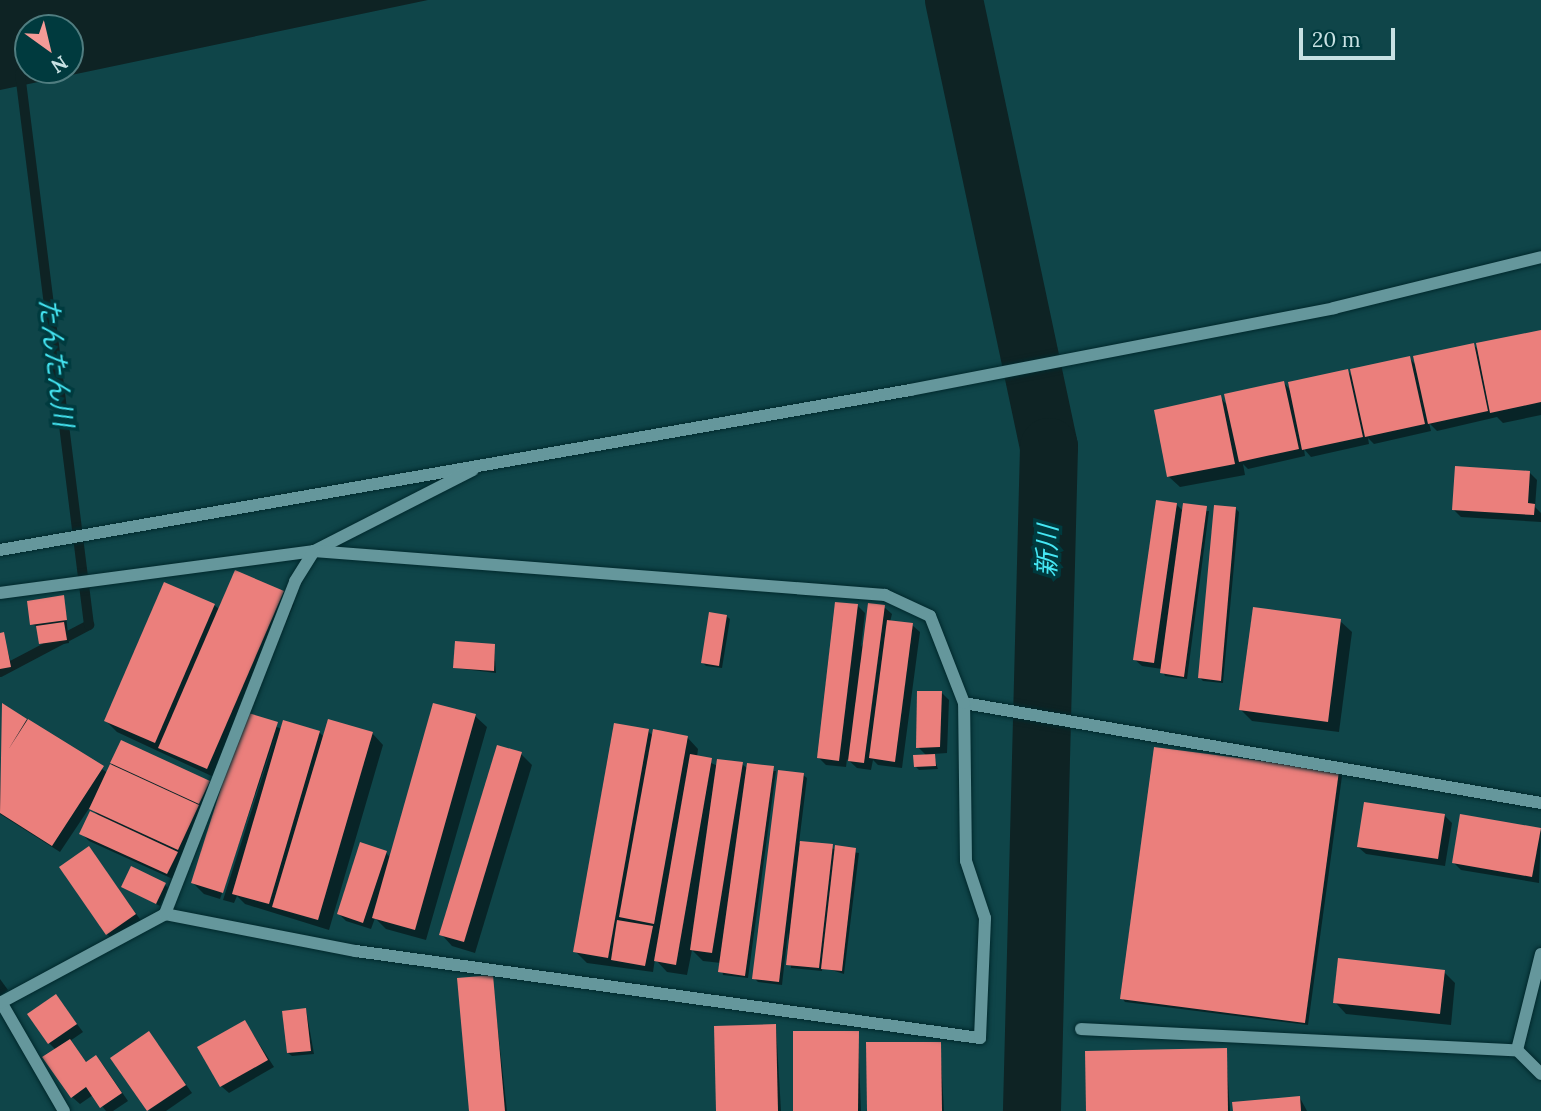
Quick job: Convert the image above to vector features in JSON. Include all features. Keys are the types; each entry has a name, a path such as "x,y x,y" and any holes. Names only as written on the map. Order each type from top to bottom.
{"street":[{"path":"0,550 486,463 617,444 1306,313 1541,257"},
{"path":"165,914 295,582 314,551 486,463"},
{"path":"0,593 314,551 885,595 930,616 964,703 966,862 985,918 980,1038 356,951 165,914 0,1003 64,1111"},
{"path":"964,703 1069,718 1541,803"},
{"path":"1517,1050 1541,954"},
{"path":"1081,1029 1517,1050 1541,1074"}],"water":[{"path":"0,0 428,0 84,72 84,14 14,14 14,84 29,84 0,90"}],"building":[{"path":"1541,330 1541,402 1490,413 1476,343"},
{"path":"1474,343 1488,411 1428,424 1413,356"},
{"path":"1410,356 1425,424 1365,437 1350,369"},
{"path":"1348,369 1363,437 1302,450 1288,382"},
{"path":"1284,381 1299,449 1239,462 1224,394"},
{"path":"1221,395 1235,464 1167,477 1154,410"},
{"path":"1455,466 1530,471 1528,503 1535,504 1534,515 1452,510"},
{"path":"1156,500 1177,503 1154,663 1133,660"},
{"path":"1183,503 1207,506 1184,677 1160,673"},
{"path":"1214,505 1236,507 1221,681 1198,678"},
{"path":"235,570 284,591 207,769 158,748"},
{"path":"164,582 215,604 155,743 104,721"},
{"path":"64,595 67,620 30,625 27,601"},
{"path":"835,602 858,604 839,761 817,758"},
{"path":"868,603 885,605 864,763 848,761"},
{"path":"1253,607 1341,619 1328,722 1239,710"},
{"path":"709,612 727,615 719,666 701,663"},
{"path":"887,620 913,623 895,762 869,758"},
{"path":"64,622 67,640 39,644 36,626"},
{"path":"4,632 11,667 0,669 0,633"},
{"path":"455,641 495,644 494,671 453,668"},
{"path":"917,691 942,691 940,747 916,748"},
{"path":"2,703 27,719 8,750 28,719 104,766 52,846 0,813"},
{"path":"433,703 476,714 415,930 372,918"},
{"path":"245,712 278,722 223,893 191,883"},
{"path":"328,719 373,732 318,920 272,907"},
{"path":"283,720 320,731 269,904 232,894"},
{"path":"614,723 649,729 608,958 573,952"},
{"path":"653,729 688,736 654,924 619,917"},
{"path":"121,740 210,781 199,804 110,763"},
{"path":"497,745 522,752 464,942 439,935"},
{"path":"1154,747 1339,771 1305,1023 1120,999"},
{"path":"690,754 712,758 676,965 654,961"},
{"path":"935,754 936,766 914,767 913,755"},
{"path":"717,759 743,762 712,953 690,950"},
{"path":"747,763 774,766 745,976 718,972"},
{"path":"110,764 199,805 178,850 89,809"},
{"path":"778,770 804,773 779,982 752,979"},
{"path":"1364,802 1445,814 1438,859 1357,847"},
{"path":"90,811 178,852 167,874 79,834"},
{"path":"1460,814 1541,828 1532,877 1452,863"},
{"path":"800,841 833,844 819,968 786,965"},
{"path":"360,842 387,851 363,923 337,914"},
{"path":"835,845 856,848 842,971 821,969"},
{"path":"89,846 136,914 106,935 59,867"},
{"path":"131,866 166,883 156,904 121,887"},
{"path":"617,920 653,926 645,966 611,960"},
{"path":"1338,958 1445,970 1440,1014 1333,1003"},
{"path":"493,975 505,1111 469,1111 457,978"},
{"path":"56,994 77,1024 48,1044 27,1014"},
{"path":"306,1008 311,1051 287,1053 282,1011"},
{"path":"245,1020 268,1060 220,1087 197,1047"},
{"path":"776,1024 778,1111 716,1111 714,1026"},
{"path":"149,1031 186,1085 147,1111 110,1058"},
{"path":"793,1031 859,1031 858,1111 793,1111"},
{"path":"70,1039 86,1062 96,1055 122,1093 100,1108 86,1087 71,1098 42,1057"},
{"path":"866,1042 941,1042 942,1111 867,1111"},
{"path":"1227,1048 1228,1111 1086,1111 1085,1051"},
{"path":"1300,1096 1301,1111 1233,1111 1232,1102"}],"waterway":[{"name":"新川","path":"954,0 1049,447 1032,1111"},
{"name":"たんたん川","path":"0,672 89,625 21,84"}]}
